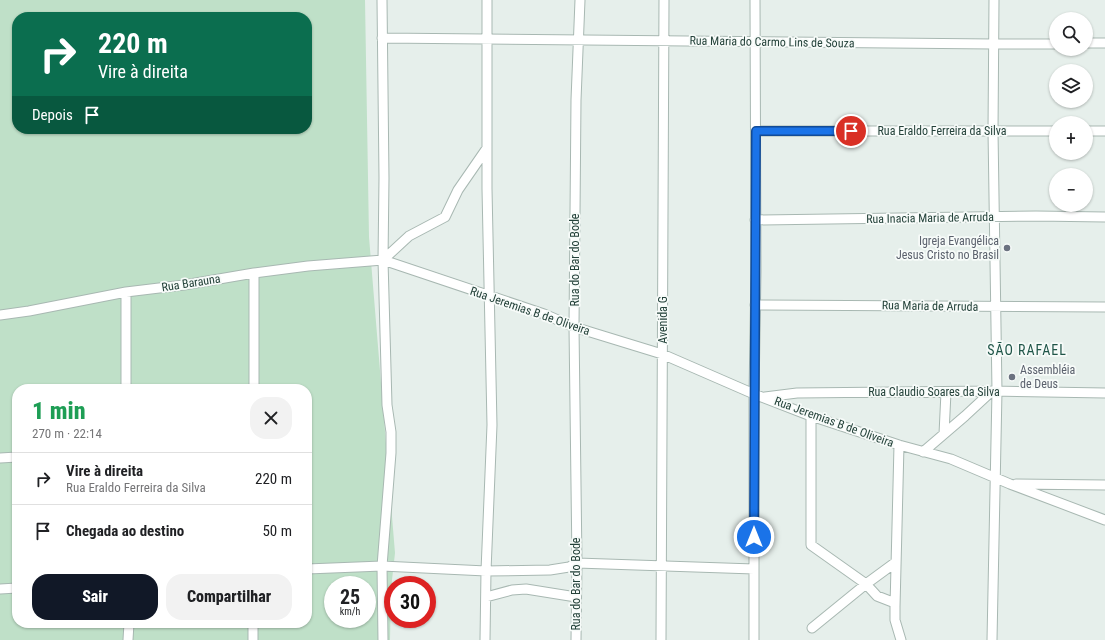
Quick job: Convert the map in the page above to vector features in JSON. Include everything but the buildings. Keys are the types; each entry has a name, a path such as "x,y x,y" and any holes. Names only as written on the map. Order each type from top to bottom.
{"street":[{"path":"382,0 384,178 383,260 386,405 391,432 382,566 383,640"},
{"path":"485,640 486,571 492,425 487,148 487,0"},
{"name":"Rua do Bar do Bode","path":"576,640 577,562 574,327 576,100 580,0"},
{"name":"Avenida G","path":"661,640 664,0"},
{"path":"754,640 754,394 756,305 755,0"},
{"path":"992,640 996,477 996,307 993,131 994,0"},
{"name":"Rua Maria do Carmo Lins de Souza","path":"382,38 1049,44"},
{"path":"1093,43 1105,43"},
{"name":"Rua Eraldo Ferreira da Silva","path":"756,131 1049,131"},
{"path":"1093,131 1105,131"},
{"path":"383,260 409,236 445,217 458,190 487,148"},
{"name":"Rua Inacia Maria de Arruda","path":"755,220 1036,216 1105,217"},
{"name":"Rua Barauna","path":"0,315 29,311 126,292 184,285 254,273 315,265 383,260"},
{"name":"Rua Jeremias B de Oliveira","path":"383,260 544,314 574,327 662,354 754,394 811,416 899,446 952,459 1010,484 1105,520"},
{"path":"254,273 254,384"},
{"path":"126,292 126,384"},
{"name":"Rua Maria de Arruda","path":"756,305 1105,307"},
{"path":"923,452 995,391"},
{"name":"Rua Claudio Soares da Silva","path":"764,397 797,393 995,391 1105,393"},
{"path":"944,434 946,392"},
{"path":"811,416 811,545 866,584 877,596 895,603"},
{"path":"899,446 895,620 901,640"},
{"path":"0,458 12,457"},
{"path":"1010,484 1105,485"},
{"path":"312,569 382,566 486,571 559,569 568,567 577,562 754,569"},
{"path":"812,628 866,584 896,562"},
{"path":"0,589 12,588"},
{"path":"486,597 512,590 526,589 576,597"},
{"path":"128,640 129,628"},
{"path":"253,628 253,640"}],"green space":[{"path":"0,0 365,0 369,237 395,553 392,576 384,576 384,628 390,628 390,640 0,640"}],"place":[{"name":"Igreja Evangélica Jesus Cristo no Brasil","path":"1007,248"},
{"name":"Assembléia de Deus","path":"1012,377"}],"district":[{"name":"SÃO RAFAEL","path":"1027,350"}],"route":[{"path":"754,537 756,131 851,131"}]}
